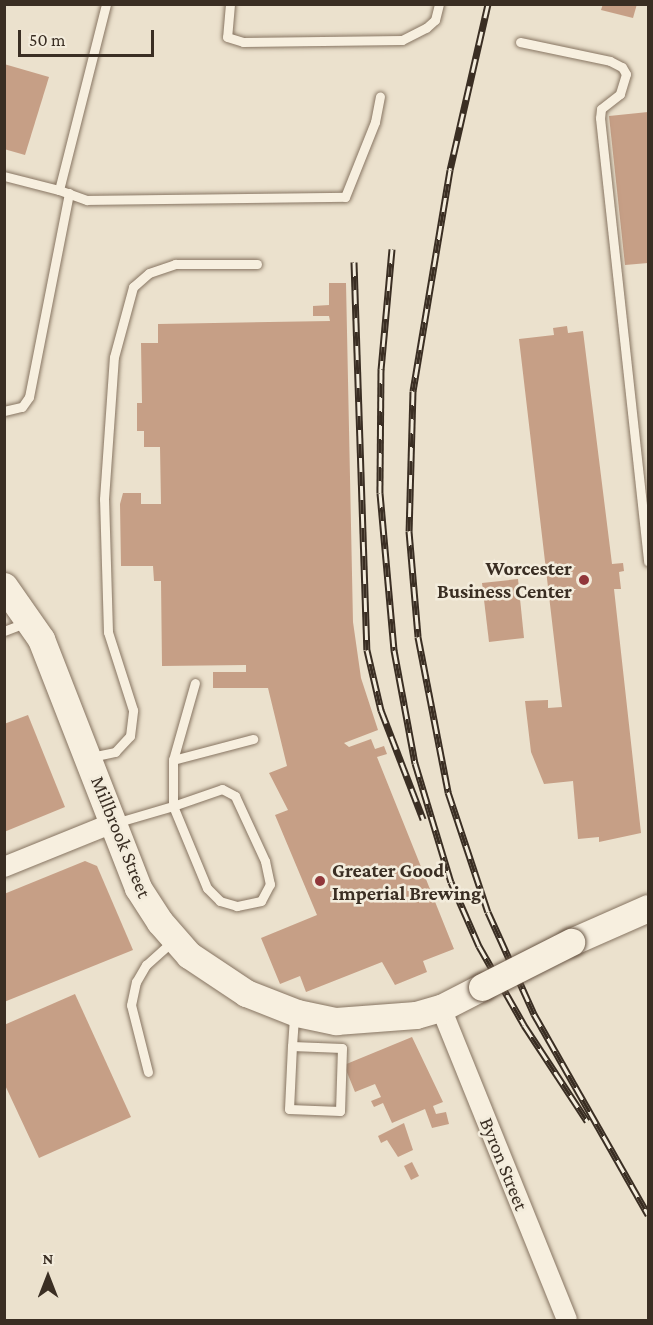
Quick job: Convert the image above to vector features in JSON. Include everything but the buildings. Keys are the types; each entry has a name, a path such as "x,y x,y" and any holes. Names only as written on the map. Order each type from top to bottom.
{"main road":[{"name":"Millbrook Street","path":"4,586 31,621 89,758 138,888 174,940 229,984 294,1012 336,1021 372,1021 441,1008 571,942 648,908"}],"street":[{"path":"4,867 113,823"},
{"name":"Byron Street","path":"441,1008 567,1320"}],"lane":[{"path":"4,411 22,407 29,397 64,191 105,4"},
{"path":"230,4 227,37 243,42 402,40 426,28 435,20 437,5"},
{"path":"520,42 610,62 622,67 626,75 620,94 601,109 600,118 648,561"},
{"path":"4,176 64,191 87,200 345,197 375,122 380,96"},
{"path":"89,758 116,752 130,736 133,710 108,632 104,499 114,357 133,288 149,273 175,264 256,264"},
{"path":"4,632 31,621"},
{"path":"113,823 173,806 222,789 235,796 265,861 270,884 261,901 237,906 220,901 207,888 173,806 173,760 195,683"},
{"path":"173,760 253,739"},
{"path":"148,1072 131,1005 136,982 146,965 174,940"},
{"path":"292,1046 342,1048 340,1111 289,1109 292,1046 294,1012"}],"railway":[{"path":"488,4 450,170 413,391 409,531 418,637 448,792 488,912 534,1014 648,1215"},
{"path":"392,249 381,369 380,493 394,650 415,763 451,882 479,946 524,1025 587,1121"},
{"path":"354,262 367,650 381,710 423,819"}],"place":[{"name":"Worcester Business Center","path":"584,580"},
{"name":"Greater Good Imperial Brewing","path":"320,881"}]}
